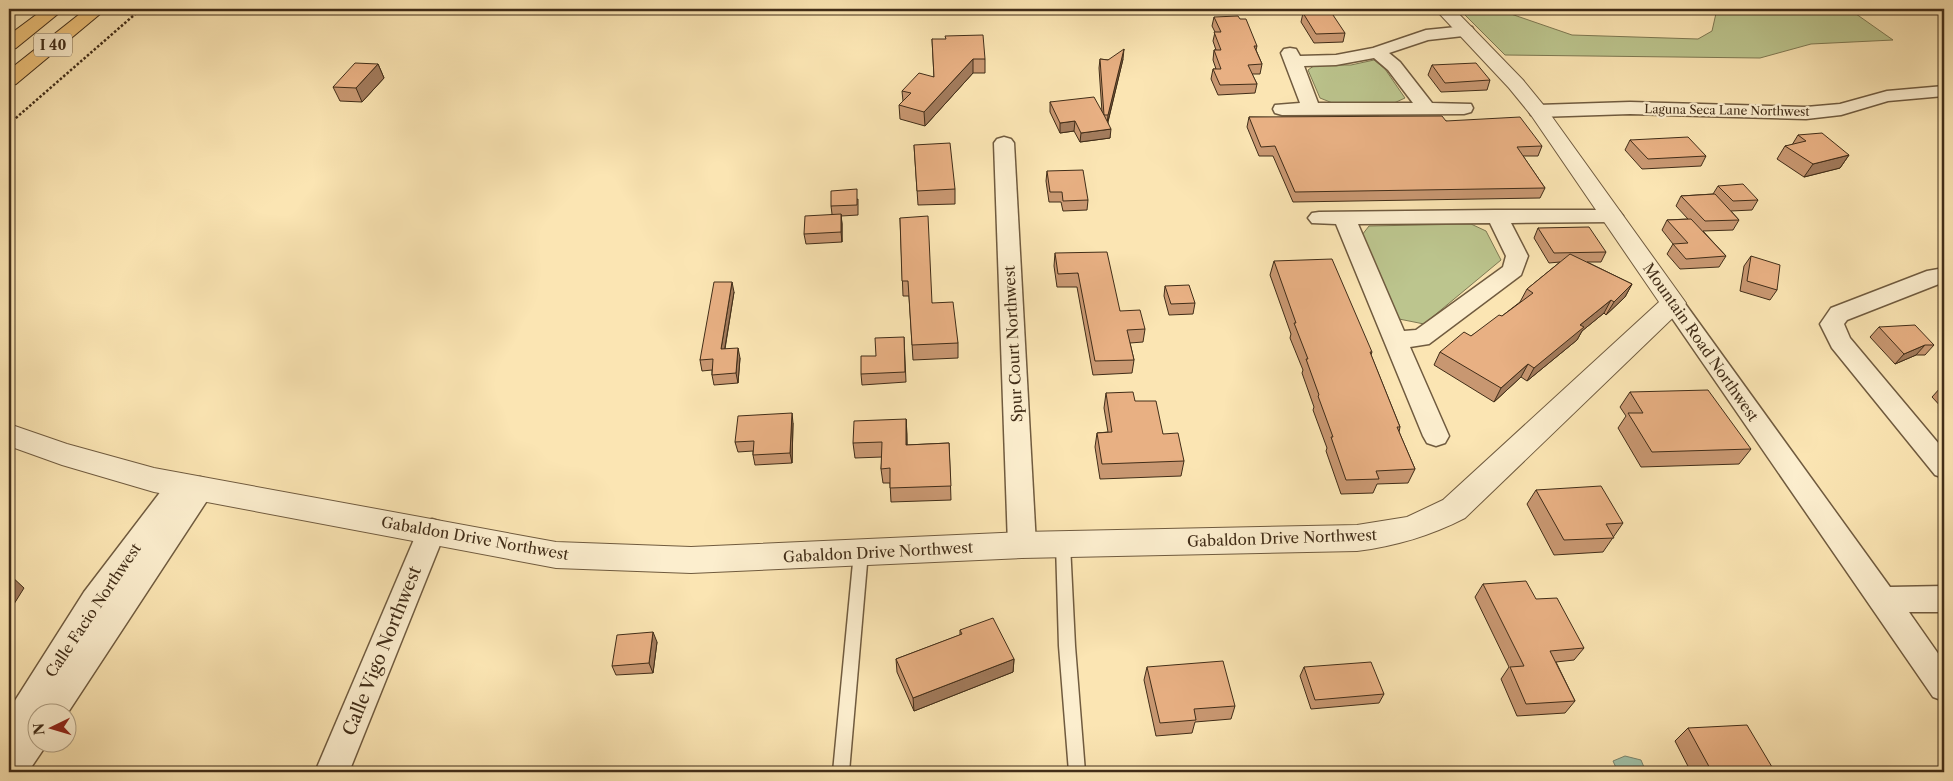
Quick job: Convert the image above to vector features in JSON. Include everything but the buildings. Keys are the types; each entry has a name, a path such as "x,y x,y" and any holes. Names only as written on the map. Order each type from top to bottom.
{"highway":[{"name":"I 40","path":"9,44 55,9"},
{"name":"I 40","path":"9,80 97,9"}],"street":[{"name":"Mountain Road Northwest","path":"1444,9 1516,84 1538,110 1944,687"},
{"path":"1311,109 1292,57 1336,60 1377,52 1426,35 1466,31"},
{"path":"1377,52 1394,66 1427,108"},
{"name":"Laguna Seca Lane Northwest","path":"1538,110 1630,108 1806,113 1841,109 1887,96 1944,91"},
{"path":"1282,109 1464,108"},
{"name":"Spur Court Northwest","path":"1004,144 1022,544"},
{"path":"1395,339 1421,338 1513,270 1517,256 1497,216"},
{"path":"1319,218 1612,216"},
{"path":"1344,217 1436,436"},
{"path":"1944,275 1935,276 1839,314 1832,324 1840,342 1944,468"},
{"name":"Gabaldon Drive Northwest","path":"9,435 18,440 79,459 154,480 432,530 556,555 692,560 1022,544 1357,538 1397,533 1428,524 1454,509 1673,303"},
{"name":"Calle Facio Northwest","path":"54,704 190,486"},
{"name":"Calle Facio Northwest","path":"9,739 95,601 190,486"},
{"name":"Calle Vigo Northwest","path":"332,772 432,530"},
{"path":"1883,600 1944,599"},
{"path":"9,771 28,743"}],"lane":[{"path":"1063,544 1067,646 1076,772"},
{"path":"841,772 861,552"}],"path":[{"path":"9,124 141,9"}],"shaded area":[{"path":"1459,9 1509,9 1511,14 1572,35 1698,39 1712,31 1717,9 1849,9 1893,40 1811,44 1760,58 1505,55"},
{"path":"1374,60 1385,69 1405,98 1394,103 1335,104 1320,98 1308,70 1315,65 1351,65"},
{"path":"1471,224 1486,231 1501,260 1424,324 1399,319 1362,235 1369,226"},
{"path":"1625,756 1641,760 1646,772 1618,772 1613,761"}]}
